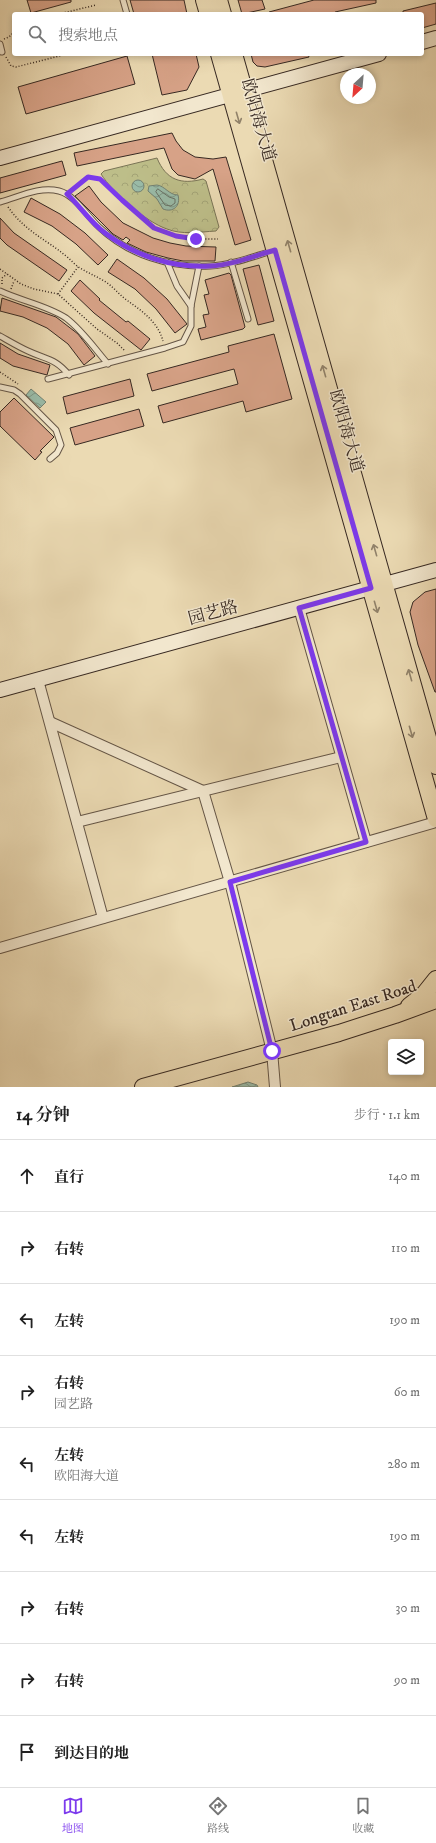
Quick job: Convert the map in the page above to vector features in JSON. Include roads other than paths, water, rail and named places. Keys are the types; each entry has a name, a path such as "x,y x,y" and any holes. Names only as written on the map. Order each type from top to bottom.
{"main road":[{"path":"204,0 207,12"},
{"path":"219,0 222,12"},
{"name":"欧阳海大道","path":"220,56 238,93 378,586 436,819"},
{"name":"欧阳海大道","path":"234,56 238,93 275,250 378,586 436,766"},
{"path":"394,1015 415,1002 436,979"},
{"name":"Longtan East Road","path":"143,1087 394,1015 436,1000"},
{"path":"414,1009 436,1004"}],"street":[{"path":"424,41 436,38"},
{"path":"0,158 372,56"},
{"name":"园艺路","path":"0,690 436,570"},
{"path":"299,608 366,842"},
{"path":"38,680 103,918"},
{"path":"50,722 203,791 230,882 272,1051 275,1087"},
{"path":"77,822 341,757"},
{"path":"0,948 436,822"}],"lane":[{"path":"123,0 126,12"},
{"path":"0,44 2,52"},
{"path":"2,202 36,190 51,190 67,194 105,233 127,247 149,258 178,265 211,266 275,250"},
{"path":"167,262 177,286 191,306"},
{"path":"231,262 248,319"},
{"path":"48,379 69,375 183,342 187,337 191,326 191,306 200,266"},
{"path":"0,291 36,304 66,318 81,332 108,364"},
{"path":"0,336 29,352 54,361 61,365 69,375"},
{"path":"0,387 14,390 20,394 56,430 61,445 57,453 50,459"}],"water":[{"path":"140,180 143,181 143,191 136,192 133,191 132,184 133,181"},
{"path":"157,185 172,194 178,195 179,199 175,208 170,210 163,209 157,199 148,191 149,186"},
{"path":"31,389 46,402 40,408 26,395"},
{"path":"248,1082 257,1085 258,1087 232,1087"}]}
